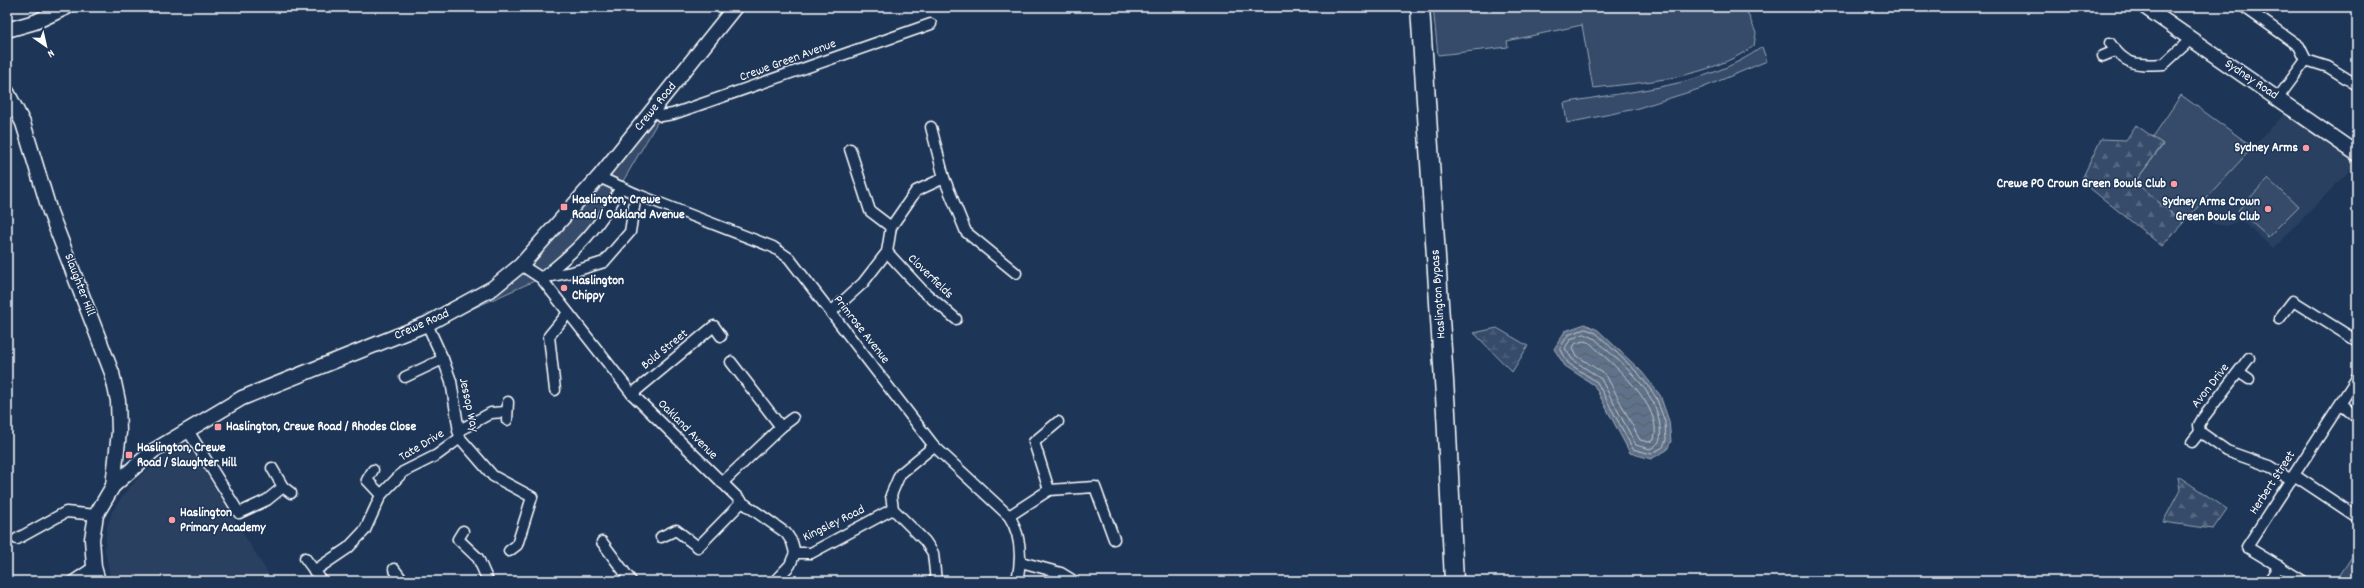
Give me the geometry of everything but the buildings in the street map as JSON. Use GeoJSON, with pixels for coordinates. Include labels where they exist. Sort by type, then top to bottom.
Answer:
{"type":"FeatureCollection","features":[{"type":"Feature","properties":{"kind":"highway","name":"Haslington Bypass"},"geometry":{"type":"LineString","coordinates":[[1420,7],[1446,404],[1454,581]]}},
{"type":"Feature","properties":{"kind":"street"},"geometry":{"type":"LineString","coordinates":[[7,30],[35,22],[67,7]]}},
{"type":"Feature","properties":{"kind":"street","name":"Crewe Road"},"geometry":{"type":"LineString","coordinates":[[98,581],[94,567],[92,539],[96,515],[114,486],[153,451],[187,429],[242,398],[427,324],[476,299],[521,265],[599,177],[654,111],[735,7]]}},
{"type":"Feature","properties":{"kind":"street","name":"Sydney Road"},"geometry":{"type":"LineString","coordinates":[[2144,7],[2190,40],[2278,98],[2357,154]]}},
{"type":"Feature","properties":{"kind":"street"},"geometry":{"type":"LineString","coordinates":[[2244,7],[2299,46],[2306,60],[2328,67],[2357,85]]}},
{"type":"Feature","properties":{"kind":"street","name":"Crewe Green Avenue"},"geometry":{"type":"LineString","coordinates":[[654,111],[661,116],[673,114],[931,24]]}},
{"type":"Feature","properties":{"kind":"street"},"geometry":{"type":"LineString","coordinates":[[2102,56],[2113,47],[2136,65],[2164,64],[2190,40]]}},
{"type":"Feature","properties":{"kind":"street"},"geometry":{"type":"LineString","coordinates":[[2278,98],[2306,60]]}},
{"type":"Feature","properties":{"kind":"street","name":"Slaughter Hill"},"geometry":{"type":"LineString","coordinates":[[7,92],[23,124],[50,212],[112,373],[118,401],[119,432],[114,486]]}},
{"type":"Feature","properties":{"kind":"street"},"geometry":{"type":"LineString","coordinates":[[931,127],[944,178],[966,232],[1016,273]]}},
{"type":"Feature","properties":{"kind":"street"},"geometry":{"type":"LineString","coordinates":[[850,149],[870,211],[891,227]]}},
{"type":"Feature","properties":{"kind":"street","name":"Primrose Avenue"},"geometry":{"type":"LineString","coordinates":[[599,177],[636,194],[783,252],[934,446],[1009,516],[1015,526],[1019,538],[1021,562],[1017,581]]}},
{"type":"Feature","properties":{"kind":"street"},"geometry":{"type":"LineString","coordinates":[[830,312],[863,283],[887,252],[891,227],[916,191],[944,178]]}},
{"type":"Feature","properties":{"kind":"street"},"geometry":{"type":"LineString","coordinates":[[541,278],[587,239],[605,216],[621,187]]}},
{"type":"Feature","properties":{"kind":"street"},"geometry":{"type":"LineString","coordinates":[[541,278],[572,272],[604,262],[630,232],[636,194]]}},
{"type":"Feature","properties":{"kind":"street","name":"Cloverfields"},"geometry":{"type":"LineString","coordinates":[[887,252],[922,290],[956,319]]}},
{"type":"Feature","properties":{"kind":"street","name":"Oakland Avenue"},"geometry":{"type":"LineString","coordinates":[[521,265],[541,278],[632,394],[722,484],[742,502],[786,533],[792,542],[795,554]]}},
{"type":"Feature","properties":{"kind":"street"},"geometry":{"type":"LineString","coordinates":[[2279,319],[2293,301],[2357,341]]}},
{"type":"Feature","properties":{"kind":"street"},"geometry":{"type":"LineString","coordinates":[[555,390],[549,336],[568,313]]}},
{"type":"Feature","properties":{"kind":"street","name":"Jessop Way"},"geometry":{"type":"LineString","coordinates":[[427,324],[443,358],[451,382],[459,434],[493,476],[532,497],[516,545],[509,551]]}},
{"type":"Feature","properties":{"kind":"street","name":"Bold Street"},"geometry":{"type":"LineString","coordinates":[[632,394],[714,326],[721,336]]}},
{"type":"Feature","properties":{"kind":"street"},"geometry":{"type":"LineString","coordinates":[[405,377],[443,358]]}},
{"type":"Feature","properties":{"kind":"street","name":"Avon Drive"},"geometry":{"type":"LineString","coordinates":[[2192,442],[2200,432],[2199,425],[2203,418],[2249,358]]}},
{"type":"Feature","properties":{"kind":"street"},"geometry":{"type":"LineString","coordinates":[[731,362],[781,427]]}},
{"type":"Feature","properties":{"kind":"street"},"geometry":{"type":"LineString","coordinates":[[2239,372],[2248,379]]}},
{"type":"Feature","properties":{"kind":"street","name":"Herbert Street"},"geometry":{"type":"LineString","coordinates":[[2303,581],[2247,547],[2357,378]]}},
{"type":"Feature","properties":{"kind":"street"},"geometry":{"type":"LineString","coordinates":[[2341,404],[2357,418]]}},
{"type":"Feature","properties":{"kind":"street","name":"Tate Drive"},"geometry":{"type":"LineString","coordinates":[[314,571],[348,548],[365,530],[381,495],[403,472],[437,455],[459,434],[490,413],[507,411]]}},
{"type":"Feature","properties":{"kind":"street"},"geometry":{"type":"LineString","coordinates":[[722,484],[781,427],[793,418]]}},
{"type":"Feature","properties":{"kind":"street"},"geometry":{"type":"LineString","coordinates":[[1048,490],[1034,442],[1058,422]]}},
{"type":"Feature","properties":{"kind":"street"},"geometry":{"type":"LineString","coordinates":[[187,429],[240,513],[287,490],[272,468]]}},
{"type":"Feature","properties":{"kind":"street"},"geometry":{"type":"LineString","coordinates":[[2200,432],[2227,450],[2293,477],[2357,517]]}},
{"type":"Feature","properties":{"kind":"street"},"geometry":{"type":"LineString","coordinates":[[934,446],[900,474],[891,496],[893,509],[925,541],[933,553],[936,581]]}},
{"type":"Feature","properties":{"kind":"street"},"geometry":{"type":"LineString","coordinates":[[373,470],[363,480],[381,495]]}},
{"type":"Feature","properties":{"kind":"street"},"geometry":{"type":"LineString","coordinates":[[1009,516],[1048,490],[1095,487],[1114,539]]}},
{"type":"Feature","properties":{"kind":"street"},"geometry":{"type":"LineString","coordinates":[[661,537],[676,530],[698,546],[742,502]]}},
{"type":"Feature","properties":{"kind":"street","name":"Kingsley Road"},"geometry":{"type":"LineString","coordinates":[[775,581],[790,565],[795,554],[811,553],[893,509]]}},
{"type":"Feature","properties":{"kind":"street"},"geometry":{"type":"LineString","coordinates":[[17,539],[66,512],[96,515]]}},
{"type":"Feature","properties":{"kind":"street"},"geometry":{"type":"LineString","coordinates":[[457,537],[478,558],[488,581]]}},
{"type":"Feature","properties":{"kind":"street"},"geometry":{"type":"LineString","coordinates":[[602,542],[631,581]]}},
{"type":"Feature","properties":{"kind":"street"},"geometry":{"type":"LineString","coordinates":[[305,558],[322,581]]}},
{"type":"Feature","properties":{"kind":"street"},"geometry":{"type":"LineString","coordinates":[[1021,562],[1061,573],[1074,581]]}},
{"type":"Feature","properties":{"kind":"street"},"geometry":{"type":"LineString","coordinates":[[2269,581],[2279,566]]}},
{"type":"Feature","properties":{"kind":"street"},"geometry":{"type":"LineString","coordinates":[[73,581],[94,567]]}},
{"type":"Feature","properties":{"kind":"street"},"geometry":{"type":"LineString","coordinates":[[394,569],[402,581]]}},
{"type":"Feature","properties":{"kind":"shaded area"},"geometry":{"type":"Polygon","coordinates":[[[2285,113],[2356,164],[2273,249],[2241,219],[2227,226],[2213,224],[2195,209],[2285,113]]]}},
{"type":"Feature","properties":{"kind":"shaded area","name":"Haslington Primary Academy"},"geometry":{"type":"Polygon","coordinates":[[[187,444],[273,581],[111,581],[105,550],[107,528],[112,512],[124,494],[140,476],[165,457],[187,444]]]}},
{"type":"Feature","properties":{"kind":"green space"},"geometry":{"type":"Polygon","coordinates":[[[1433,7],[1745,7],[1756,33],[1754,46],[1736,57],[1697,72],[1656,81],[1593,88],[1582,25],[1507,41],[1508,47],[1438,55],[1433,7]]]}},
{"type":"Feature","properties":{"kind":"green space"},"geometry":{"type":"Polygon","coordinates":[[[1762,47],[1767,61],[1702,88],[1635,109],[1567,123],[1564,103],[1667,86],[1692,79],[1717,71],[1740,61],[1762,47]]]}},
{"type":"Feature","properties":{"kind":"green space"},"geometry":{"type":"Polygon","coordinates":[[[2181,95],[2253,147],[2183,223],[2135,182],[2163,145],[2153,137],[2181,95]]]}},
{"type":"Feature","properties":{"kind":"green space"},"geometry":{"type":"Polygon","coordinates":[[[654,111],[661,116],[622,183],[601,178],[615,193],[605,216],[541,278],[429,328],[493,288],[654,111]]]}},
{"type":"Feature","properties":{"kind":"green space"},"geometry":{"type":"Polygon","coordinates":[[[2136,125],[2163,144],[2135,182],[2183,223],[2162,246],[2081,181],[2101,139],[2126,140],[2136,125]]]}},
{"type":"Feature","properties":{"kind":"green space","name":"Sydney Arms Crown Green Bowls Club"},"geometry":{"type":"Polygon","coordinates":[[[2268,179],[2298,207],[2268,237],[2238,210],[2268,179]]]}},
{"type":"Feature","properties":{"kind":"green space"},"geometry":{"type":"Polygon","coordinates":[[[1497,328],[1528,346],[1512,372],[1474,333],[1497,328]]]}},
{"type":"Feature","properties":{"kind":"green space"},"geometry":{"type":"Polygon","coordinates":[[[2178,476],[2227,509],[2213,529],[2163,522],[2180,490],[2178,476]]]}},
{"type":"Feature","properties":{"kind":"green space"},"geometry":{"type":"Polygon","coordinates":[[[2357,549],[2357,581],[2336,581],[2357,549]]]}},
{"type":"Feature","properties":{"kind":"water"},"geometry":{"type":"Polygon","coordinates":[[[1585,324],[1598,330],[1642,372],[1660,395],[1669,421],[1671,441],[1667,450],[1651,459],[1630,453],[1594,385],[1565,366],[1554,349],[1565,331],[1585,324]]]}},
{"type":"Feature","properties":{"kind":"place","name":"Sydney Arms"},"geometry":{"type":"Point","coordinates":[2306,148]}},
{"type":"Feature","properties":{"kind":"place","name":"Crewe PO Crown Green Bowls Club"},"geometry":{"type":"Point","coordinates":[2174,184]}},
{"type":"Feature","properties":{"kind":"place","name":"Haslington, Crewe Road / Oakland Avenue"},"geometry":{"type":"Point","coordinates":[564,207]}},
{"type":"Feature","properties":{"kind":"place","name":"Sydney Arms Crown Green Bowls Club"},"geometry":{"type":"Point","coordinates":[2268,209]}},
{"type":"Feature","properties":{"kind":"place","name":"Haslington Chippy"},"geometry":{"type":"Point","coordinates":[564,288]}},
{"type":"Feature","properties":{"kind":"place","name":"Haslington, Crewe Road / Rhodes Close"},"geometry":{"type":"Point","coordinates":[218,427]}},
{"type":"Feature","properties":{"kind":"place","name":"Haslington, Crewe Road / Slaughter Hill"},"geometry":{"type":"Point","coordinates":[129,455]}},
{"type":"Feature","properties":{"kind":"place","name":"Haslington Primary Academy"},"geometry":{"type":"Point","coordinates":[172,520]}}]}
